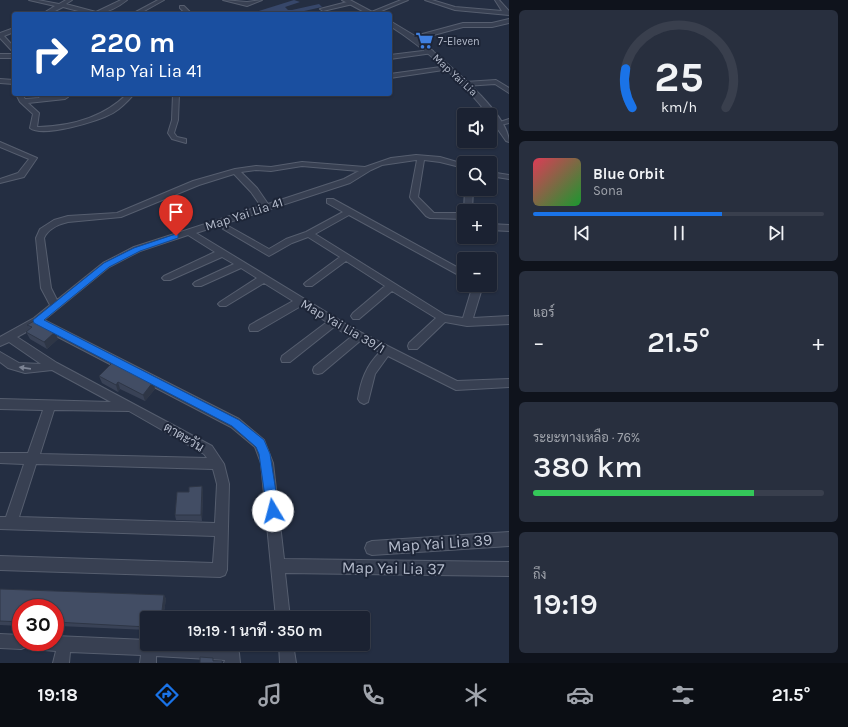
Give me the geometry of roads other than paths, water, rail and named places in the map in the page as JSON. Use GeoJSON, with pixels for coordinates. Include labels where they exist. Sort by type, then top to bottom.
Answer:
{"type":"FeatureCollection","features":[{"type":"Feature","properties":{"kind":"street"},"geometry":{"type":"LineString","coordinates":[[31,0],[88,12]]}},
{"type":"Feature","properties":{"kind":"street"},"geometry":{"type":"LineString","coordinates":[[48,12],[62,6],[70,0]]}},
{"type":"Feature","properties":{"kind":"street"},"geometry":{"type":"LineString","coordinates":[[101,12],[125,0]]}},
{"type":"Feature","properties":{"kind":"street"},"geometry":{"type":"LineString","coordinates":[[139,12],[162,0]]}},
{"type":"Feature","properties":{"kind":"street"},"geometry":{"type":"LineString","coordinates":[[225,0],[257,7]]}},
{"type":"Feature","properties":{"kind":"street"},"geometry":{"type":"LineString","coordinates":[[247,4],[260,0]]}},
{"type":"Feature","properties":{"kind":"street"},"geometry":{"type":"LineString","coordinates":[[345,0],[368,12]]}},
{"type":"Feature","properties":{"kind":"street"},"geometry":{"type":"LineString","coordinates":[[377,12],[406,0]]}},
{"type":"Feature","properties":{"kind":"street"},"geometry":{"type":"LineString","coordinates":[[427,0],[508,13]]}},
{"type":"Feature","properties":{"kind":"street"},"geometry":{"type":"LineString","coordinates":[[497,0],[508,13]]}},
{"type":"Feature","properties":{"kind":"street"},"geometry":{"type":"LineString","coordinates":[[324,9],[351,3]]}},
{"type":"Feature","properties":{"kind":"street"},"geometry":{"type":"LineString","coordinates":[[182,7],[187,12]]}},
{"type":"Feature","properties":{"kind":"street"},"geometry":{"type":"LineString","coordinates":[[414,38],[458,26],[492,25],[509,21]]}},
{"type":"Feature","properties":{"kind":"street","name":"Map Yai Lia"},"geometry":{"type":"LineString","coordinates":[[392,24],[414,38],[431,52],[480,98],[487,108]]}},
{"type":"Feature","properties":{"kind":"street"},"geometry":{"type":"LineString","coordinates":[[12,31],[0,35],[12,49]]}},
{"type":"Feature","properties":{"kind":"street"},"geometry":{"type":"LineString","coordinates":[[392,57],[431,52]]}},
{"type":"Feature","properties":{"kind":"street"},"geometry":{"type":"LineString","coordinates":[[0,56],[12,56]]}},
{"type":"Feature","properties":{"kind":"street"},"geometry":{"type":"LineString","coordinates":[[392,76],[448,68]]}},
{"type":"Feature","properties":{"kind":"street"},"geometry":{"type":"LineString","coordinates":[[0,81],[12,82]]}},
{"type":"Feature","properties":{"kind":"street"},"geometry":{"type":"LineString","coordinates":[[465,84],[496,82],[509,91]]}},
{"type":"Feature","properties":{"kind":"street"},"geometry":{"type":"LineString","coordinates":[[40,100],[43,96]]}},
{"type":"Feature","properties":{"kind":"street"},"geometry":{"type":"LineString","coordinates":[[20,97],[36,113],[33,128],[40,129],[54,128],[106,114],[115,109],[129,96]]}},
{"type":"Feature","properties":{"kind":"street"},"geometry":{"type":"LineString","coordinates":[[176,96],[175,120],[171,133],[174,138],[183,141]]}},
{"type":"Feature","properties":{"kind":"street"},"geometry":{"type":"LineString","coordinates":[[20,97],[40,100],[65,97]]}},
{"type":"Feature","properties":{"kind":"street"},"geometry":{"type":"LineString","coordinates":[[497,124],[509,121]]}},
{"type":"Feature","properties":{"kind":"street","name":"Map Yai Lia"},"geometry":{"type":"LineString","coordinates":[[497,124],[509,139]]}},
{"type":"Feature","properties":{"kind":"street"},"geometry":{"type":"LineString","coordinates":[[0,144],[33,158],[21,175],[0,181]]}},
{"type":"Feature","properties":{"kind":"street"},"geometry":{"type":"LineString","coordinates":[[421,158],[414,197],[428,214],[433,216],[457,216]]}},
{"type":"Feature","properties":{"kind":"street","name":"Map Yai Lia 41"},"geometry":{"type":"LineString","coordinates":[[4,340],[37,320],[106,265],[137,249],[347,181],[367,169],[391,161],[421,158],[445,160],[457,164]]}},
{"type":"Feature","properties":{"kind":"street"},"geometry":{"type":"LineString","coordinates":[[55,305],[46,288],[40,238],[43,231],[50,226],[68,219],[118,215],[196,183],[235,171],[271,169],[302,164],[367,169]]}},
{"type":"Feature","properties":{"kind":"street"},"geometry":{"type":"LineString","coordinates":[[235,171],[254,190],[266,207]]}},
{"type":"Feature","properties":{"kind":"street"},"geometry":{"type":"LineString","coordinates":[[497,175],[509,177]]}},
{"type":"Feature","properties":{"kind":"street"},"geometry":{"type":"LineString","coordinates":[[330,201],[457,271]]}},
{"type":"Feature","properties":{"kind":"street"},"geometry":{"type":"LineString","coordinates":[[228,229],[269,253],[289,241],[309,234],[349,212]]}},
{"type":"Feature","properties":{"kind":"street"},"geometry":{"type":"LineString","coordinates":[[497,227],[509,228]]}},
{"type":"Feature","properties":{"kind":"street","name":"Map Yai Lia 39/1"},"geometry":{"type":"LineString","coordinates":[[189,232],[358,337],[456,386],[509,383]]}},
{"type":"Feature","properties":{"kind":"street"},"geometry":{"type":"LineString","coordinates":[[309,234],[345,258],[443,318],[467,322],[509,320]]}},
{"type":"Feature","properties":{"kind":"street"},"geometry":{"type":"LineString","coordinates":[[167,278],[222,253]]}},
{"type":"Feature","properties":{"kind":"street"},"geometry":{"type":"LineString","coordinates":[[309,284],[345,258]]}},
{"type":"Feature","properties":{"kind":"street"},"geometry":{"type":"LineString","coordinates":[[198,284],[240,265]]}},
{"type":"Feature","properties":{"kind":"street"},"geometry":{"type":"LineString","coordinates":[[224,304],[263,279]]}},
{"type":"Feature","properties":{"kind":"street"},"geometry":{"type":"LineString","coordinates":[[356,316],[392,286]]}},
{"type":"Feature","properties":{"kind":"street"},"geometry":{"type":"LineString","coordinates":[[467,322],[476,292]]}},
{"type":"Feature","properties":{"kind":"street"},"geometry":{"type":"LineString","coordinates":[[254,328],[300,302]]}},
{"type":"Feature","properties":{"kind":"street"},"geometry":{"type":"LineString","coordinates":[[413,346],[443,318]]}},
{"type":"Feature","properties":{"kind":"street"},"geometry":{"type":"LineString","coordinates":[[37,320],[235,423],[260,444],[267,463],[282,611]]}},
{"type":"Feature","properties":{"kind":"street"},"geometry":{"type":"LineString","coordinates":[[286,359],[334,322]]}},
{"type":"Feature","properties":{"kind":"street"},"geometry":{"type":"LineString","coordinates":[[318,370],[358,337]]}},
{"type":"Feature","properties":{"kind":"street","name":"ตาตะวัน"},"geometry":{"type":"LineString","coordinates":[[0,563],[220,570],[223,484],[218,464],[208,450],[131,407],[4,340]]}},
{"type":"Feature","properties":{"kind":"street"},"geometry":{"type":"LineString","coordinates":[[364,399],[367,378],[371,368],[387,351]]}},
{"type":"Feature","properties":{"kind":"street"},"geometry":{"type":"LineString","coordinates":[[0,356],[12,365],[22,369],[39,369],[53,366]]}},
{"type":"Feature","properties":{"kind":"street"},"geometry":{"type":"LineString","coordinates":[[0,404],[131,407]]}},
{"type":"Feature","properties":{"kind":"street"},"geometry":{"type":"LineString","coordinates":[[50,405],[32,458],[5,523],[222,530]]}},
{"type":"Feature","properties":{"kind":"street"},"geometry":{"type":"LineString","coordinates":[[0,458],[218,464]]}},
{"type":"Feature","properties":{"kind":"street","name":"Map Yai Lia 39"},"geometry":{"type":"LineString","coordinates":[[372,548],[509,538]]}},
{"type":"Feature","properties":{"kind":"street","name":"Map Yai Lia 37"},"geometry":{"type":"LineString","coordinates":[[277,566],[509,569]]}},
{"type":"Feature","properties":{"kind":"street"},"geometry":{"type":"LineString","coordinates":[[0,640],[12,641]]}},
{"type":"Feature","properties":{"kind":"street"},"geometry":{"type":"LineString","coordinates":[[64,644],[140,647]]}},
{"type":"Feature","properties":{"kind":"street"},"geometry":{"type":"LineString","coordinates":[[61,663],[63,651]]}},
{"type":"Feature","properties":{"kind":"street"},"geometry":{"type":"LineString","coordinates":[[148,663],[149,651]]}},
{"type":"Feature","properties":{"kind":"street"},"geometry":{"type":"LineString","coordinates":[[204,651],[232,653],[232,663]]}},
{"type":"Feature","properties":{"kind":"street"},"geometry":{"type":"LineString","coordinates":[[287,651],[288,663]]}},
{"type":"Feature","properties":{"kind":"water"},"geometry":{"type":"Polygon","coordinates":[[[294,0],[300,2],[285,7],[288,10],[319,4],[322,7],[300,12],[255,12],[294,0]]]}},
{"type":"Feature","properties":{"kind":"place","name":"7-Eleven"},"geometry":{"type":"Point","coordinates":[425,41]}}]}
